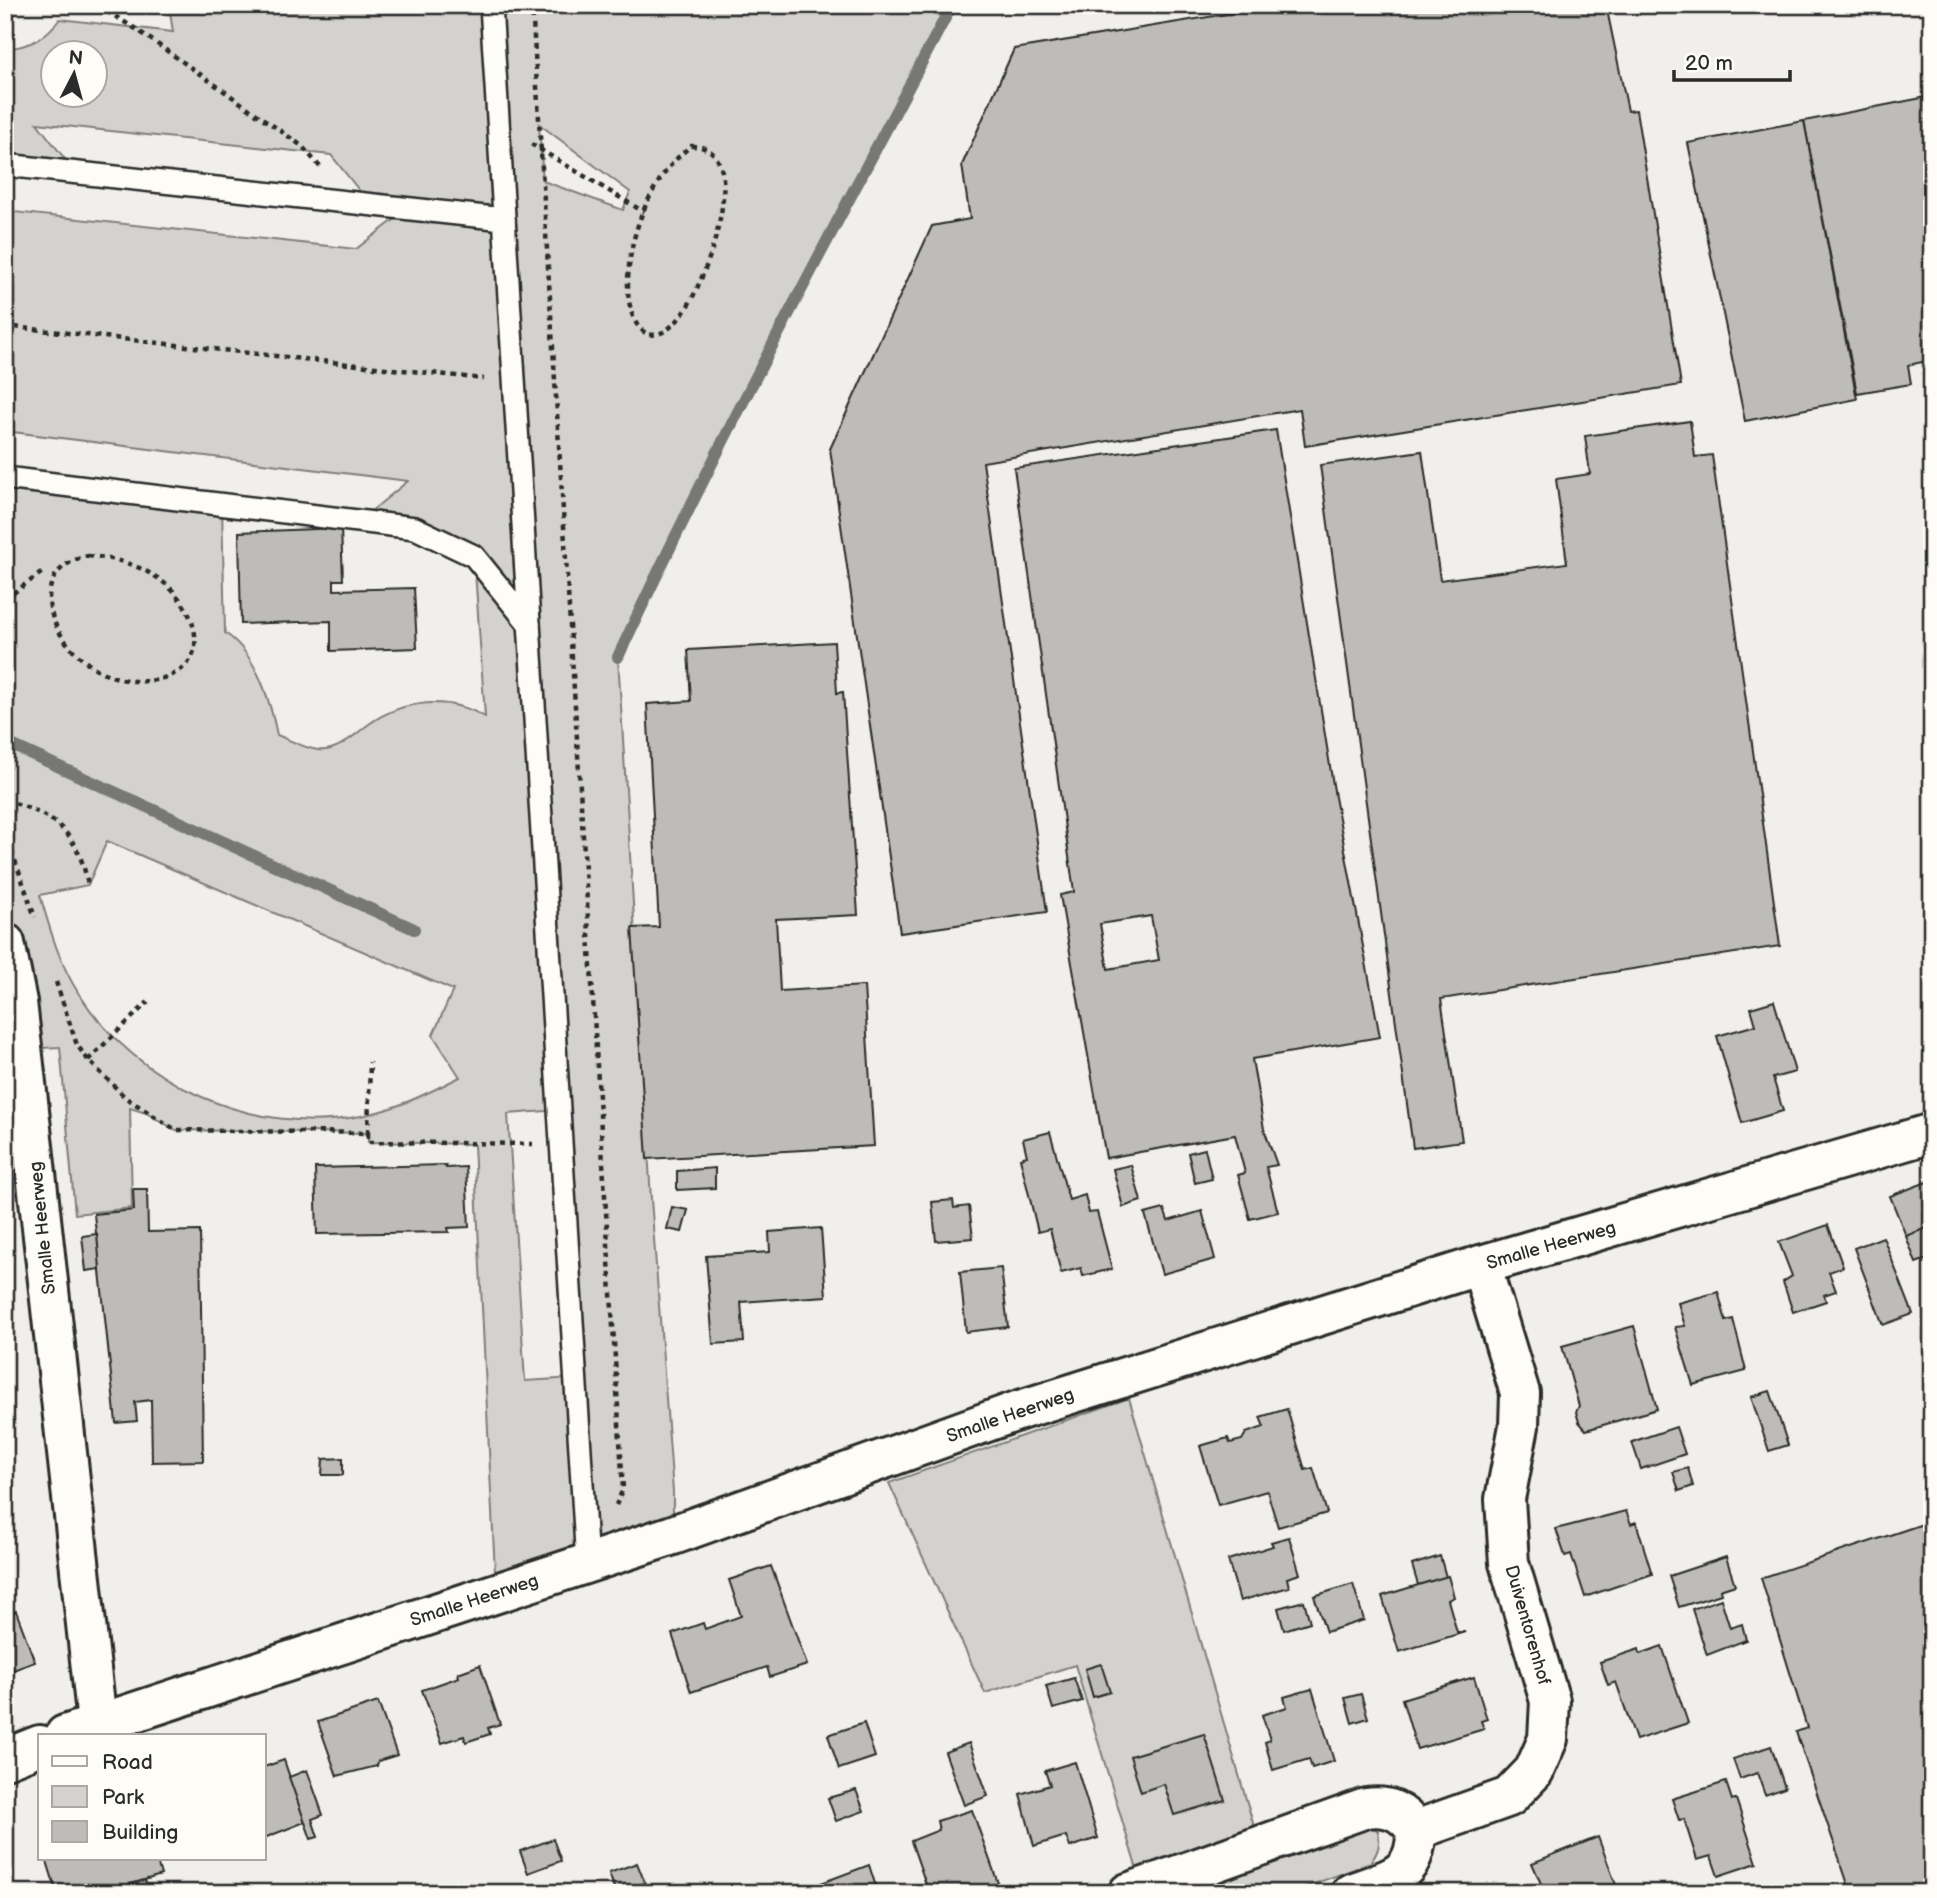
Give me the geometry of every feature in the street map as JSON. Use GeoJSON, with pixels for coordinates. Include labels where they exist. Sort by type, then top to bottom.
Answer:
{"type":"FeatureCollection","features":[{"type":"Feature","properties":{"kind":"street","name":"Smalle Heerweg"},"geometry":{"type":"LineString","coordinates":[[5,943],[17,1002],[81,1729],[587,1564],[1020,1410],[1481,1265],[1932,1133]]}},
{"type":"Feature","properties":{"kind":"street","name":"Duiventorenhof"},"geometry":{"type":"LineString","coordinates":[[1416,1830],[1508,1797],[1534,1771],[1548,1739],[1550,1701],[1509,1563],[1505,1499],[1519,1426],[1520,1393],[1481,1265]]}},
{"type":"Feature","properties":{"kind":"street"},"geometry":{"type":"LineString","coordinates":[[5,1759],[38,1746]]}},
{"type":"Feature","properties":{"kind":"street"},"geometry":{"type":"LineString","coordinates":[[1128,1893],[1366,1808],[1380,1806],[1395,1809],[1416,1830],[1413,1859],[1404,1871],[1351,1893]]}},
{"type":"Feature","properties":{"kind":"lane"},"geometry":{"type":"LineString","coordinates":[[491,5],[587,1564]]}},
{"type":"Feature","properties":{"kind":"lane"},"geometry":{"type":"LineString","coordinates":[[10,165],[504,219]]}},
{"type":"Feature","properties":{"kind":"lane"},"geometry":{"type":"LineString","coordinates":[[5,478],[415,528],[474,556],[529,624]]}},
{"type":"Feature","properties":{"kind":"path"},"geometry":{"type":"LineString","coordinates":[[532,5],[623,1489],[587,1564]]}},
{"type":"Feature","properties":{"kind":"path"},"geometry":{"type":"LineString","coordinates":[[98,6],[136,29],[302,146],[348,202]]}},
{"type":"Feature","properties":{"kind":"path"},"geometry":{"type":"LineString","coordinates":[[499,125],[645,212]]}},
{"type":"Feature","properties":{"kind":"path"},"geometry":{"type":"LineString","coordinates":[[691,146],[704,146],[714,153],[721,170],[723,194],[713,252],[690,305],[675,324],[660,334],[647,335],[637,327],[631,311],[631,259],[645,212],[662,176],[676,157],[691,146]]}},
{"type":"Feature","properties":{"kind":"path"},"geometry":{"type":"LineString","coordinates":[[5,326],[514,382]]}},
{"type":"Feature","properties":{"kind":"path"},"geometry":{"type":"LineString","coordinates":[[57,564],[88,556],[113,558],[139,567],[161,581],[180,598],[192,617],[196,637],[193,655],[181,669],[164,678],[141,682],[116,679],[91,671],[68,657]]}},
{"type":"Feature","properties":{"kind":"path"},"geometry":{"type":"LineString","coordinates":[[5,598],[48,569],[37,583]]}},
{"type":"Feature","properties":{"kind":"path"},"geometry":{"type":"LineString","coordinates":[[5,800],[53,820],[71,839],[83,858],[88,885]]}},
{"type":"Feature","properties":{"kind":"path"},"geometry":{"type":"LineString","coordinates":[[5,832],[37,922]]}},
{"type":"Feature","properties":{"kind":"path"},"geometry":{"type":"LineString","coordinates":[[55,979],[76,1045],[88,1060],[127,1098],[176,1130],[368,1133]]}},
{"type":"Feature","properties":{"kind":"path"},"geometry":{"type":"LineString","coordinates":[[88,1060],[148,1002]]}},
{"type":"Feature","properties":{"kind":"path"},"geometry":{"type":"LineString","coordinates":[[370,1062],[368,1142],[561,1144]]}},
{"type":"Feature","properties":{"kind":"green space"},"geometry":{"type":"Polygon","coordinates":[[[169,5],[952,5],[770,349],[618,657],[651,1199],[673,1492],[673,1535],[496,1594],[474,1144],[368,1142],[368,1133],[176,1130],[146,1113],[130,1108],[132,1208],[75,1214],[60,1047],[22,1049],[5,935],[5,478],[222,505],[225,633],[245,652],[260,678],[277,735],[308,748],[325,750],[345,742],[383,716],[412,705],[442,703],[471,710],[485,717],[474,556],[359,521],[408,481],[5,431],[5,211],[356,249],[407,210],[370,204],[331,155],[37,123],[75,172],[5,165],[5,49],[22,46],[38,39],[38,108],[108,108],[108,38],[39,38],[60,19],[173,32],[169,5]],[[539,124],[543,181],[623,210],[630,192],[539,124]],[[107,841],[88,885],[40,895],[56,946],[79,994],[104,1026],[133,1054],[166,1078],[202,1097],[240,1111],[280,1119],[321,1121],[361,1116],[400,1105],[460,1077],[433,1035],[453,990],[107,841]],[[559,1110],[508,1114],[525,1381],[575,1378],[559,1110]]]}},
{"type":"Feature","properties":{"kind":"green space"},"geometry":{"type":"Polygon","coordinates":[[[1129,1398],[1255,1830],[1138,1873],[1075,1665],[985,1693],[889,1483],[1129,1398]]]}},
{"type":"Feature","properties":{"kind":"green space"},"geometry":{"type":"Polygon","coordinates":[[[1359,1819],[1378,1831],[1378,1848],[1370,1863],[1290,1893],[1150,1893],[1359,1819]]]}},
{"type":"Feature","properties":{"kind":"building"},"geometry":{"type":"Polygon","coordinates":[[[1281,5],[1606,5],[1628,111],[1636,110],[1681,385],[1305,446],[1300,409],[983,462],[1047,912],[900,933],[830,449],[932,226],[970,219],[962,165],[1014,49],[1281,5]]]}},
{"type":"Feature","properties":{"kind":"building"},"geometry":{"type":"Polygon","coordinates":[[[1932,96],[1932,360],[1908,365],[1911,384],[1857,393],[1804,121],[1932,96]]]}},
{"type":"Feature","properties":{"kind":"building"},"geometry":{"type":"Polygon","coordinates":[[[1804,121],[1857,399],[1745,421],[1688,143],[1804,121]]]}},
{"type":"Feature","properties":{"kind":"building"},"geometry":{"type":"Polygon","coordinates":[[[1690,421],[1695,457],[1712,455],[1780,946],[1441,999],[1462,1141],[1413,1148],[1320,465],[1422,451],[1440,580],[1567,563],[1556,479],[1590,474],[1585,436],[1690,421]]]}},
{"type":"Feature","properties":{"kind":"building"},"geometry":{"type":"Polygon","coordinates":[[[1276,430],[1335,797],[1380,1037],[1252,1059],[1264,1129],[1277,1165],[1266,1167],[1278,1212],[1250,1219],[1238,1175],[1245,1173],[1235,1135],[1106,1158],[1060,895],[1074,892],[1014,468],[1276,430]],[[1151,916],[1100,924],[1108,969],[1159,960],[1151,916]]]}},
{"type":"Feature","properties":{"kind":"building"},"geometry":{"type":"Polygon","coordinates":[[[341,528],[343,580],[334,580],[334,590],[414,588],[417,648],[331,651],[331,621],[241,624],[239,532],[341,528]]]}},
{"type":"Feature","properties":{"kind":"building"},"geometry":{"type":"Polygon","coordinates":[[[834,642],[837,693],[843,692],[858,915],[776,919],[780,991],[864,986],[874,1146],[647,1159],[632,928],[659,927],[647,704],[691,701],[688,650],[834,642]]]}},
{"type":"Feature","properties":{"kind":"building"},"geometry":{"type":"Polygon","coordinates":[[[1774,1001],[1795,1072],[1773,1078],[1783,1111],[1742,1123],[1717,1036],[1756,1025],[1751,1008],[1774,1001]]]}},
{"type":"Feature","properties":{"kind":"building"},"geometry":{"type":"Polygon","coordinates":[[[1050,1132],[1069,1200],[1085,1195],[1089,1213],[1097,1212],[1112,1269],[1083,1276],[1081,1268],[1061,1273],[1050,1229],[1038,1232],[1020,1158],[1027,1156],[1023,1139],[1050,1132]]]}},
{"type":"Feature","properties":{"kind":"building"},"geometry":{"type":"Polygon","coordinates":[[[1205,1149],[1212,1179],[1195,1183],[1188,1153],[1205,1149]]]}},
{"type":"Feature","properties":{"kind":"building"},"geometry":{"type":"Polygon","coordinates":[[[446,1165],[446,1168],[466,1167],[469,1227],[448,1228],[449,1232],[317,1234],[315,1168],[446,1165]]]}},
{"type":"Feature","properties":{"kind":"building"},"geometry":{"type":"Polygon","coordinates":[[[1131,1165],[1141,1201],[1123,1207],[1113,1169],[1131,1165]]]}},
{"type":"Feature","properties":{"kind":"building"},"geometry":{"type":"Polygon","coordinates":[[[715,1168],[715,1188],[677,1190],[677,1171],[715,1168]]]}},
{"type":"Feature","properties":{"kind":"building"},"geometry":{"type":"Polygon","coordinates":[[[1932,1180],[1932,1226],[1906,1236],[1890,1196],[1932,1180]]]}},
{"type":"Feature","properties":{"kind":"building"},"geometry":{"type":"Polygon","coordinates":[[[133,1189],[147,1189],[148,1232],[200,1231],[203,1461],[152,1462],[151,1400],[135,1402],[137,1421],[116,1423],[94,1214],[134,1210],[133,1189]]]}},
{"type":"Feature","properties":{"kind":"building"},"geometry":{"type":"Polygon","coordinates":[[[953,1200],[954,1208],[969,1206],[973,1238],[936,1241],[932,1202],[953,1200]]]}},
{"type":"Feature","properties":{"kind":"building"},"geometry":{"type":"Polygon","coordinates":[[[672,1207],[688,1210],[682,1232],[667,1229],[672,1207]]]}},
{"type":"Feature","properties":{"kind":"building"},"geometry":{"type":"Polygon","coordinates":[[[1164,1209],[1168,1221],[1202,1211],[1215,1259],[1162,1274],[1145,1214],[1164,1209]]]}},
{"type":"Feature","properties":{"kind":"building"},"geometry":{"type":"Polygon","coordinates":[[[1828,1225],[1843,1267],[1829,1272],[1836,1291],[1824,1295],[1826,1301],[1793,1312],[1783,1282],[1792,1276],[1779,1242],[1828,1225]]]}},
{"type":"Feature","properties":{"kind":"building"},"geometry":{"type":"Polygon","coordinates":[[[1932,1226],[1932,1257],[1916,1263],[1906,1236],[1932,1226]]]}},
{"type":"Feature","properties":{"kind":"building"},"geometry":{"type":"Polygon","coordinates":[[[821,1228],[826,1296],[741,1302],[744,1342],[713,1344],[706,1256],[770,1252],[769,1232],[821,1228]]]}},
{"type":"Feature","properties":{"kind":"building"},"geometry":{"type":"Polygon","coordinates":[[[97,1234],[100,1269],[86,1271],[82,1236],[97,1234]]]}},
{"type":"Feature","properties":{"kind":"building"},"geometry":{"type":"Polygon","coordinates":[[[1883,1237],[1913,1314],[1883,1325],[1854,1248],[1883,1237]]]}},
{"type":"Feature","properties":{"kind":"building"},"geometry":{"type":"Polygon","coordinates":[[[1001,1268],[1008,1327],[966,1332],[960,1272],[1001,1268]]]}},
{"type":"Feature","properties":{"kind":"building"},"geometry":{"type":"Polygon","coordinates":[[[1718,1292],[1726,1321],[1733,1319],[1746,1371],[1693,1385],[1675,1327],[1685,1326],[1678,1303],[1718,1292]]]}},
{"type":"Feature","properties":{"kind":"building"},"geometry":{"type":"Polygon","coordinates":[[[1634,1326],[1657,1409],[1586,1430],[1579,1422],[1576,1412],[1579,1406],[1562,1346],[1634,1326]]]}},
{"type":"Feature","properties":{"kind":"building"},"geometry":{"type":"Polygon","coordinates":[[[1770,1391],[1788,1445],[1769,1451],[1751,1397],[1770,1391]]]}},
{"type":"Feature","properties":{"kind":"building"},"geometry":{"type":"Polygon","coordinates":[[[1287,1409],[1305,1470],[1313,1468],[1327,1513],[1278,1527],[1267,1491],[1218,1505],[1200,1446],[1228,1438],[1230,1443],[1242,1440],[1246,1433],[1264,1427],[1260,1417],[1287,1409]]]}},
{"type":"Feature","properties":{"kind":"building"},"geometry":{"type":"Polygon","coordinates":[[[1676,1427],[1685,1454],[1641,1469],[1632,1442],[1676,1427]]]}},
{"type":"Feature","properties":{"kind":"building"},"geometry":{"type":"Polygon","coordinates":[[[343,1458],[343,1475],[322,1475],[323,1459],[343,1458]]]}},
{"type":"Feature","properties":{"kind":"building"},"geometry":{"type":"Polygon","coordinates":[[[1688,1468],[1693,1486],[1679,1491],[1673,1472],[1688,1468]]]}},
{"type":"Feature","properties":{"kind":"building"},"geometry":{"type":"Polygon","coordinates":[[[1626,1511],[1631,1524],[1636,1522],[1652,1574],[1585,1597],[1571,1554],[1565,1556],[1556,1529],[1626,1511]]]}},
{"type":"Feature","properties":{"kind":"building"},"geometry":{"type":"Polygon","coordinates":[[[1932,1521],[1932,1893],[1851,1893],[1796,1732],[1807,1728],[1761,1578],[1932,1521]]]}},
{"type":"Feature","properties":{"kind":"building"},"geometry":{"type":"Polygon","coordinates":[[[1289,1537],[1300,1574],[1287,1578],[1289,1587],[1240,1601],[1228,1560],[1273,1546],[1271,1542],[1289,1537]]]}},
{"type":"Feature","properties":{"kind":"building"},"geometry":{"type":"Polygon","coordinates":[[[1440,1556],[1446,1577],[1418,1585],[1412,1565],[1440,1556]]]}},
{"type":"Feature","properties":{"kind":"building"},"geometry":{"type":"Polygon","coordinates":[[[1726,1557],[1735,1585],[1720,1590],[1721,1594],[1679,1607],[1669,1576],[1726,1557]]]}},
{"type":"Feature","properties":{"kind":"building"},"geometry":{"type":"Polygon","coordinates":[[[771,1566],[807,1665],[770,1677],[767,1667],[691,1692],[672,1634],[703,1623],[705,1629],[741,1616],[729,1580],[771,1566]]]}},
{"type":"Feature","properties":{"kind":"building"},"geometry":{"type":"Polygon","coordinates":[[[1448,1576],[1454,1597],[1448,1600],[1457,1632],[1465,1632],[1399,1652],[1382,1596],[1448,1576]]]}},
{"type":"Feature","properties":{"kind":"building"},"geometry":{"type":"Polygon","coordinates":[[[1353,1584],[1364,1620],[1326,1632],[1314,1596],[1353,1584]]]}},
{"type":"Feature","properties":{"kind":"building"},"geometry":{"type":"Polygon","coordinates":[[[1721,1599],[1730,1628],[1742,1624],[1746,1640],[1707,1655],[1692,1609],[1721,1599]]]}},
{"type":"Feature","properties":{"kind":"building"},"geometry":{"type":"Polygon","coordinates":[[[1304,1601],[1310,1622],[1284,1630],[1278,1608],[1304,1601]]]}},
{"type":"Feature","properties":{"kind":"building"},"geometry":{"type":"Polygon","coordinates":[[[16,1611],[35,1662],[5,1673],[5,1614],[16,1611]]]}},
{"type":"Feature","properties":{"kind":"building"},"geometry":{"type":"Polygon","coordinates":[[[1662,1646],[1688,1723],[1636,1740],[1616,1682],[1608,1685],[1600,1662],[1639,1649],[1640,1654],[1662,1646]]]}},
{"type":"Feature","properties":{"kind":"building"},"geometry":{"type":"Polygon","coordinates":[[[1101,1664],[1110,1692],[1093,1697],[1085,1669],[1101,1664]]]}},
{"type":"Feature","properties":{"kind":"building"},"geometry":{"type":"Polygon","coordinates":[[[480,1665],[500,1724],[488,1728],[490,1734],[466,1742],[464,1736],[442,1743],[422,1690],[459,1677],[458,1673],[480,1665]]]}},
{"type":"Feature","properties":{"kind":"building"},"geometry":{"type":"Polygon","coordinates":[[[1474,1677],[1487,1719],[1481,1721],[1484,1729],[1417,1749],[1402,1699],[1474,1677]]]}},
{"type":"Feature","properties":{"kind":"building"},"geometry":{"type":"Polygon","coordinates":[[[1074,1678],[1082,1701],[1053,1709],[1046,1686],[1074,1678]]]}},
{"type":"Feature","properties":{"kind":"building"},"geometry":{"type":"Polygon","coordinates":[[[1312,1689],[1334,1761],[1312,1768],[1309,1759],[1273,1770],[1265,1742],[1270,1740],[1262,1715],[1287,1707],[1284,1697],[1312,1689]]]}},
{"type":"Feature","properties":{"kind":"building"},"geometry":{"type":"Polygon","coordinates":[[[1361,1694],[1368,1718],[1352,1723],[1345,1698],[1361,1694]]]}},
{"type":"Feature","properties":{"kind":"building"},"geometry":{"type":"Polygon","coordinates":[[[378,1702],[397,1755],[378,1761],[377,1766],[337,1776],[318,1722],[378,1702]]]}},
{"type":"Feature","properties":{"kind":"building"},"geometry":{"type":"Polygon","coordinates":[[[864,1723],[875,1757],[839,1769],[828,1735],[864,1723]]]}},
{"type":"Feature","properties":{"kind":"building"},"geometry":{"type":"Polygon","coordinates":[[[1204,1734],[1225,1800],[1174,1815],[1164,1784],[1141,1792],[1130,1756],[1204,1734]]]}},
{"type":"Feature","properties":{"kind":"building"},"geometry":{"type":"Polygon","coordinates":[[[969,1743],[988,1796],[964,1805],[945,1752],[969,1743]]]}},
{"type":"Feature","properties":{"kind":"building"},"geometry":{"type":"Polygon","coordinates":[[[1771,1746],[1785,1788],[1765,1795],[1757,1773],[1740,1779],[1733,1759],[1771,1746]]]}},
{"type":"Feature","properties":{"kind":"building"},"geometry":{"type":"Polygon","coordinates":[[[284,1760],[305,1822],[266,1837],[266,1766],[284,1760]]]}},
{"type":"Feature","properties":{"kind":"building"},"geometry":{"type":"Polygon","coordinates":[[[1075,1762],[1098,1838],[1070,1847],[1066,1836],[1034,1846],[1020,1794],[1050,1785],[1045,1771],[1075,1762]]]}},
{"type":"Feature","properties":{"kind":"building"},"geometry":{"type":"Polygon","coordinates":[[[307,1770],[323,1815],[312,1819],[318,1837],[311,1839],[289,1777],[307,1770]]]}},
{"type":"Feature","properties":{"kind":"building"},"geometry":{"type":"Polygon","coordinates":[[[1726,1782],[1732,1800],[1736,1799],[1757,1863],[1718,1876],[1711,1856],[1697,1860],[1684,1819],[1679,1820],[1672,1799],[1726,1782]]]}},
{"type":"Feature","properties":{"kind":"building"},"geometry":{"type":"Polygon","coordinates":[[[856,1790],[864,1811],[836,1821],[828,1798],[856,1790]]]}},
{"type":"Feature","properties":{"kind":"building"},"geometry":{"type":"Polygon","coordinates":[[[972,1810],[999,1886],[981,1893],[965,1893],[963,1888],[951,1893],[929,1893],[911,1841],[939,1830],[937,1821],[972,1810]]]}},
{"type":"Feature","properties":{"kind":"building"},"geometry":{"type":"Polygon","coordinates":[[[1598,1837],[1619,1893],[1545,1893],[1532,1863],[1598,1837]]]}},
{"type":"Feature","properties":{"kind":"building"},"geometry":{"type":"Polygon","coordinates":[[[553,1839],[561,1861],[528,1873],[520,1851],[553,1839]]]}},
{"type":"Feature","properties":{"kind":"building"},"geometry":{"type":"Polygon","coordinates":[[[47,1860],[157,1860],[161,1875],[101,1893],[57,1893],[47,1860]]]}},
{"type":"Feature","properties":{"kind":"building"},"geometry":{"type":"Polygon","coordinates":[[[637,1863],[645,1883],[616,1893],[609,1873],[637,1863]]]}},
{"type":"Feature","properties":{"kind":"building"},"geometry":{"type":"Polygon","coordinates":[[[869,1865],[878,1893],[809,1893],[808,1888],[869,1865]]]}},
{"type":"Feature","properties":{"kind":"building"},"geometry":{"type":"Polygon","coordinates":[[[145,1880],[149,1893],[107,1891],[145,1880]]]}},
{"type":"Feature","properties":{"kind":"waterway"},"geometry":{"type":"LineString","coordinates":[[618,657],[739,410],[952,5]]}},
{"type":"Feature","properties":{"kind":"waterway"},"geometry":{"type":"LineString","coordinates":[[5,742],[414,929]]}}]}
